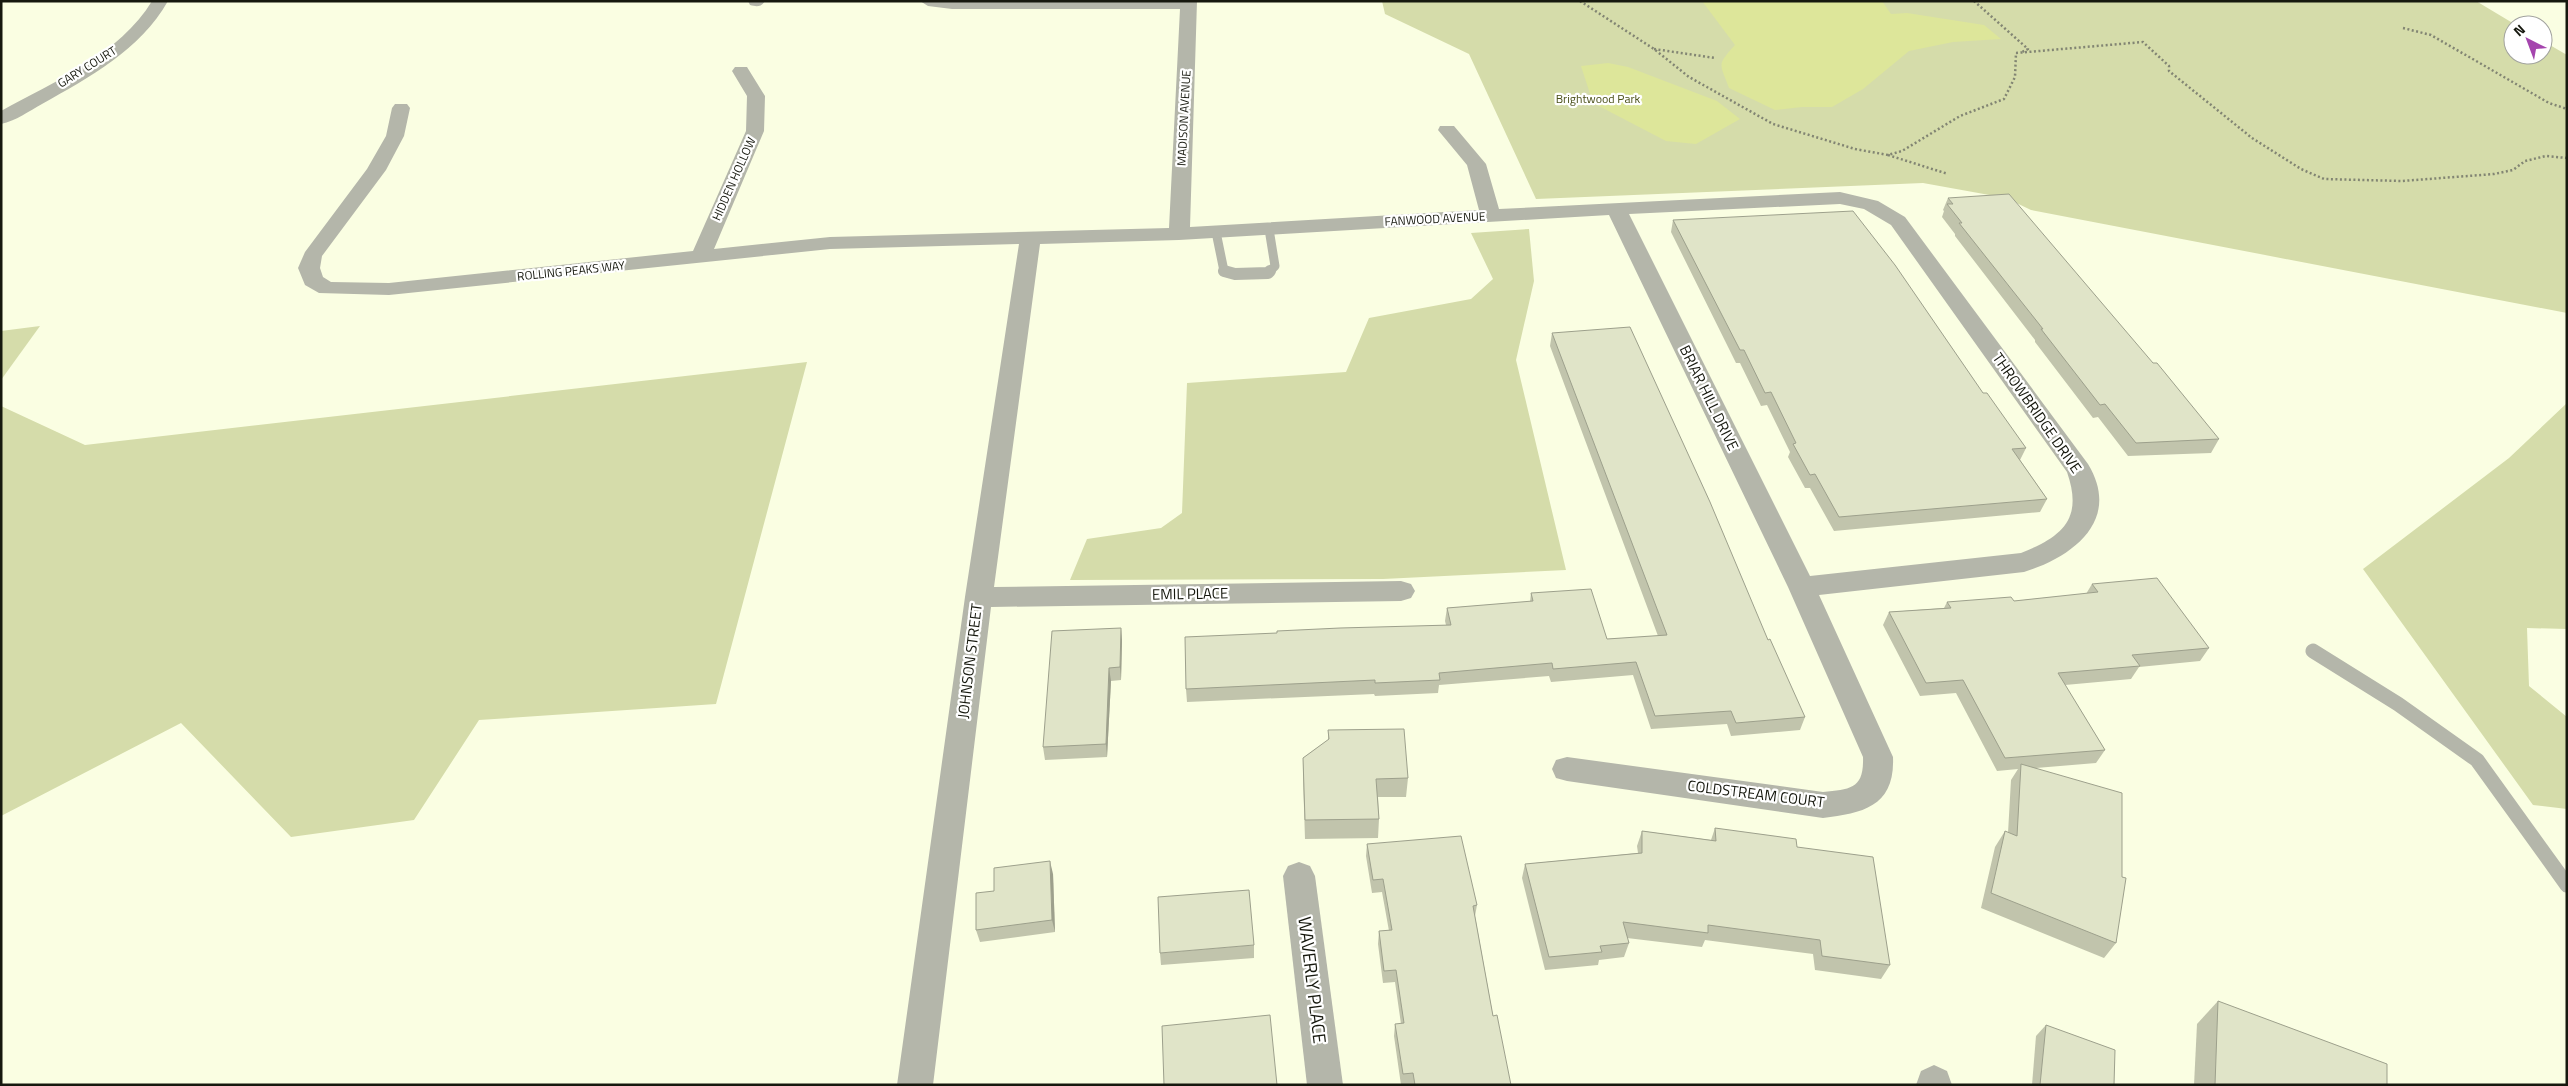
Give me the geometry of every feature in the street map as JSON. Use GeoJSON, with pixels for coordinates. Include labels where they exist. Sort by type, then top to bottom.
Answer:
{"type":"FeatureCollection","features":[{"type":"Feature","properties":{"kind":"street","name":"GARY COURT"},"geometry":{"type":"LineString","coordinates":[[1,119],[129,41],[150,20],[160,1]]}},
{"type":"Feature","properties":{"kind":"street"},"geometry":{"type":"LineString","coordinates":[[928,1],[952,4],[1189,2]]}},
{"type":"Feature","properties":{"kind":"street","name":"MADISON AVENUE"},"geometry":{"type":"LineString","coordinates":[[1179,234],[1189,2]]}},
{"type":"Feature","properties":{"kind":"street","name":"HIDDEN HOLLOW"},"geometry":{"type":"LineString","coordinates":[[700,258],[755,131],[756,96],[742,71]]}},
{"type":"Feature","properties":{"kind":"street","name":"ROLLING PEAKS WAY"},"geometry":{"type":"LineString","coordinates":[[401,108],[396,136],[376,170],[312,256],[309,268],[313,280],[328,288],[389,289],[830,243],[1030,238]]}},
{"type":"Feature","properties":{"kind":"street"},"geometry":{"type":"LineString","coordinates":[[1447,130],[1476,164],[1490,215]]}},
{"type":"Feature","properties":{"kind":"street","name":"FANWOOD AVENUE"},"geometry":{"type":"LineString","coordinates":[[1030,238],[1179,234],[1490,215],[1840,198]]}},
{"type":"Feature","properties":{"kind":"street","name":"THROWBRIDGE DRIVE"},"geometry":{"type":"LineString","coordinates":[[1802,587],[2024,562],[2048,553],[2071,539],[2082,522],[2087,506],[2086,486],[2079,470],[1898,221],[1873,205],[1859,200],[1840,198]]}},
{"type":"Feature","properties":{"kind":"street","name":"BRIAR HILL DRIVE"},"geometry":{"type":"LineString","coordinates":[[1616,209],[1802,587]]}},
{"type":"Feature","properties":{"kind":"street","name":"JOHNSON STREET"},"geometry":{"type":"LineString","coordinates":[[915,1085],[979,597],[1030,238]]}},
{"type":"Feature","properties":{"kind":"street","name":"COLDSTREAM COURT"},"geometry":{"type":"LineString","coordinates":[[1567,769],[1823,805],[1850,802],[1870,792],[1880,775],[1878,757],[1802,587]]}},
{"type":"Feature","properties":{"kind":"street","name":"EMIL PLACE"},"geometry":{"type":"LineString","coordinates":[[979,597],[1401,591]]}},
{"type":"Feature","properties":{"kind":"street","name":"WAVERLY PLACE"},"geometry":{"type":"LineString","coordinates":[[1299,876],[1325,1085]]}},
{"type":"Feature","properties":{"kind":"lane"},"geometry":{"type":"LineString","coordinates":[[1216,232],[1224,271],[1235,274],[1268,273],[1275,266],[1270,229]]}},
{"type":"Feature","properties":{"kind":"lane"},"geometry":{"type":"LineString","coordinates":[[2313,652],[2398,704],[2477,760],[2567,885]]}},
{"type":"Feature","properties":{"kind":"path"},"geometry":{"type":"LineString","coordinates":[[1580,1],[1654,49],[1689,77],[1773,124],[1846,147],[1888,154],[1948,174]]}},
{"type":"Feature","properties":{"kind":"path"},"geometry":{"type":"LineString","coordinates":[[1974,1],[2028,49],[2016,53]]}},
{"type":"Feature","properties":{"kind":"path"},"geometry":{"type":"LineString","coordinates":[[2403,28],[2432,35],[2549,104],[2567,109]]}},
{"type":"Feature","properties":{"kind":"path"},"geometry":{"type":"LineString","coordinates":[[2016,53],[2143,42],[2169,66],[2169,71],[2220,111],[2231,123],[2301,169],[2324,179],[2343,181],[2402,181],[2494,174],[2513,170],[2525,161],[2532,159],[2546,156],[2567,158]]}},
{"type":"Feature","properties":{"kind":"path"},"geometry":{"type":"LineString","coordinates":[[1654,49],[1714,58]]}},
{"type":"Feature","properties":{"kind":"path"},"geometry":{"type":"LineString","coordinates":[[1888,154],[1902,151],[1960,116],[2004,99],[2015,77],[2016,53]]}},
{"type":"Feature","properties":{"kind":"green space","name":"Brightwood Park"},"geometry":{"type":"Polygon","coordinates":[[[1382,1],[2476,1],[2503,17],[2503,65],[2553,65],[2553,47],[2567,55],[2567,313],[2031,210],[2006,198],[1923,183],[1536,199],[1469,54],[1385,14],[1382,1]]]}},
{"type":"Feature","properties":{"kind":"green space"},"geometry":{"type":"Polygon","coordinates":[[[1529,229],[1534,281],[1516,360],[1566,570],[1383,579],[1070,580],[1087,539],[1161,528],[1182,513],[1187,383],[1346,372],[1369,318],[1471,299],[1493,279],[1471,233],[1529,229]]]}},
{"type":"Feature","properties":{"kind":"green space"},"geometry":{"type":"Polygon","coordinates":[[[40,326],[1,380],[1,331],[40,326]]]}},
{"type":"Feature","properties":{"kind":"green space"},"geometry":{"type":"Polygon","coordinates":[[[807,362],[716,704],[479,720],[414,820],[291,837],[181,723],[1,816],[1,406],[85,445],[807,362]]]}},
{"type":"Feature","properties":{"kind":"green space"},"geometry":{"type":"Polygon","coordinates":[[[2567,403],[2567,629],[2527,628],[2529,686],[2567,717],[2567,809],[2533,805],[2363,569],[2509,458],[2567,403]]]}},
{"type":"Feature","properties":{"kind":"shaded area"},"geometry":{"type":"Polygon","coordinates":[[[1702,1],[1882,1],[1891,14],[1907,13],[1984,25],[2001,39],[1953,42],[1909,51],[1863,89],[1832,107],[1802,107],[1775,110],[1729,88],[1721,65],[1735,45],[1702,1]]]}},
{"type":"Feature","properties":{"kind":"shaded area"},"geometry":{"type":"Polygon","coordinates":[[[1608,63],[1628,67],[1717,101],[1740,119],[1696,144],[1666,141],[1593,103],[1581,66],[1608,63]]]}},
{"type":"Feature","properties":{"kind":"building"},"geometry":{"type":"Polygon","coordinates":[[[2009,194],[2153,363],[2157,363],[2219,439],[2136,443],[2105,404],[2100,405],[1959,223],[1962,223],[1947,204],[1953,204],[1948,198],[2009,194]]]}},
{"type":"Feature","properties":{"kind":"building"},"geometry":{"type":"Polygon","coordinates":[[[1853,211],[1895,265],[1983,393],[1987,393],[2026,448],[2012,449],[2047,499],[1839,517],[1815,474],[1810,475],[1793,444],[1796,443],[1771,392],[1765,393],[1744,350],[1740,350],[1673,220],[1853,211]]]}},
{"type":"Feature","properties":{"kind":"building"},"geometry":{"type":"Polygon","coordinates":[[[1630,327],[1710,502],[1768,640],[1770,639],[1805,717],[1736,723],[1731,711],[1655,716],[1636,662],[1553,669],[1552,663],[1439,673],[1440,680],[1375,683],[1375,680],[1186,689],[1185,637],[1340,628],[1451,625],[1447,608],[1533,601],[1531,593],[1591,589],[1607,639],[1667,635],[1552,333],[1630,327]]]}},
{"type":"Feature","properties":{"kind":"building"},"geometry":{"type":"Polygon","coordinates":[[[2157,578],[2209,648],[2132,655],[2140,666],[2058,673],[2105,750],[2005,758],[1963,680],[1926,683],[1889,612],[1951,608],[1947,602],[2011,597],[2014,601],[2098,592],[2092,584],[2157,578]]]}},
{"type":"Feature","properties":{"kind":"building"},"geometry":{"type":"Polygon","coordinates":[[[1121,628],[1120,667],[1109,668],[1106,744],[1043,747],[1052,631],[1121,628]]]}},
{"type":"Feature","properties":{"kind":"building"},"geometry":{"type":"Polygon","coordinates":[[[1404,729],[1408,778],[1376,779],[1379,819],[1305,820],[1303,758],[1329,739],[1328,730],[1404,729]]]}},
{"type":"Feature","properties":{"kind":"building"},"geometry":{"type":"Polygon","coordinates":[[[2021,764],[2122,793],[2122,877],[2126,878],[2116,943],[1991,893],[2005,831],[2017,836],[2021,764]]]}},
{"type":"Feature","properties":{"kind":"building"},"geometry":{"type":"Polygon","coordinates":[[[1715,828],[1796,839],[1797,847],[1873,857],[1890,965],[1822,956],[1820,940],[1708,925],[1708,933],[1623,922],[1629,943],[1600,946],[1602,952],[1549,957],[1525,864],[1642,853],[1642,831],[1716,841],[1715,828]]]}},
{"type":"Feature","properties":{"kind":"building"},"geometry":{"type":"Polygon","coordinates":[[[1461,836],[1477,905],[1473,906],[1493,1016],[1497,1015],[1511,1085],[1415,1085],[1413,1073],[1403,1074],[1395,1024],[1404,1023],[1396,970],[1384,971],[1379,931],[1392,930],[1383,879],[1373,880],[1367,844],[1461,836]]]}},
{"type":"Feature","properties":{"kind":"building"},"geometry":{"type":"Polygon","coordinates":[[[1050,861],[1052,920],[976,930],[976,893],[994,891],[994,868],[1050,861]]]}},
{"type":"Feature","properties":{"kind":"building"},"geometry":{"type":"Polygon","coordinates":[[[1249,890],[1254,945],[1160,953],[1158,897],[1249,890]]]}},
{"type":"Feature","properties":{"kind":"building"},"geometry":{"type":"Polygon","coordinates":[[[2218,1001],[2387,1064],[2387,1085],[2215,1085],[2218,1001]]]}},
{"type":"Feature","properties":{"kind":"building"},"geometry":{"type":"Polygon","coordinates":[[[1270,1015],[1277,1085],[1164,1085],[1162,1026],[1270,1015]]]}},
{"type":"Feature","properties":{"kind":"building"},"geometry":{"type":"Polygon","coordinates":[[[2046,1025],[2115,1050],[2114,1085],[2040,1085],[2046,1025]]]}}]}
